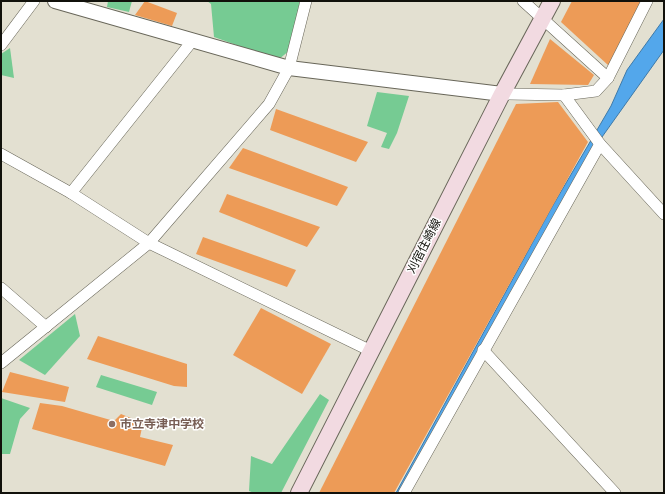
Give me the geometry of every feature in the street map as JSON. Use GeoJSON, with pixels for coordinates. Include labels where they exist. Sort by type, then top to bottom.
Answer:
{"type":"FeatureCollection","features":[{"type":"Feature","properties":{"kind":"main road","name":"刈宿住崎線"},"geometry":{"type":"LineString","coordinates":[[299,493],[502,94],[552,1]]}},
{"type":"Feature","properties":{"kind":"street"},"geometry":{"type":"LineString","coordinates":[[1,45],[34,1]]}},
{"type":"Feature","properties":{"kind":"street"},"geometry":{"type":"LineString","coordinates":[[55,1],[289,68],[502,94],[564,95],[596,91],[608,78],[647,1]]}},
{"type":"Feature","properties":{"kind":"street"},"geometry":{"type":"LineString","coordinates":[[1,363],[149,243],[269,104],[289,68],[306,1]]}},
{"type":"Feature","properties":{"kind":"street"},"geometry":{"type":"LineString","coordinates":[[523,1],[608,78]]}},
{"type":"Feature","properties":{"kind":"street"},"geometry":{"type":"LineString","coordinates":[[72,193],[192,40]]}},
{"type":"Feature","properties":{"kind":"street"},"geometry":{"type":"LineString","coordinates":[[564,95],[600,144],[664,214]]}},
{"type":"Feature","properties":{"kind":"street"},"geometry":{"type":"LineString","coordinates":[[404,493],[600,144]]}},
{"type":"Feature","properties":{"kind":"street"},"geometry":{"type":"LineString","coordinates":[[1,154],[72,193],[149,243],[371,351]]}},
{"type":"Feature","properties":{"kind":"street"},"geometry":{"type":"LineString","coordinates":[[1,288],[46,327]]}},
{"type":"Feature","properties":{"kind":"street"},"geometry":{"type":"LineString","coordinates":[[483,350],[615,493]]}},
{"type":"Feature","properties":{"kind":"green space"},"geometry":{"type":"Polygon","coordinates":[[[108,1],[132,1],[129,12],[107,7],[108,1]]]}},
{"type":"Feature","properties":{"kind":"green space"},"geometry":{"type":"Polygon","coordinates":[[[207,1],[300,1],[290,50],[278,60],[214,37],[211,4],[207,1]]]}},
{"type":"Feature","properties":{"kind":"green space"},"geometry":{"type":"Polygon","coordinates":[[[10,48],[14,78],[1,75],[1,54],[10,48]]]}},
{"type":"Feature","properties":{"kind":"green space"},"geometry":{"type":"Polygon","coordinates":[[[377,92],[409,96],[397,133],[389,149],[381,147],[387,133],[367,126],[377,92]]]}},
{"type":"Feature","properties":{"kind":"green space"},"geometry":{"type":"Polygon","coordinates":[[[75,314],[80,336],[45,375],[19,360],[75,314]]]}},
{"type":"Feature","properties":{"kind":"green space"},"geometry":{"type":"Polygon","coordinates":[[[101,375],[157,392],[152,405],[96,387],[101,375]]]}},
{"type":"Feature","properties":{"kind":"green space"},"geometry":{"type":"Polygon","coordinates":[[[320,394],[329,400],[281,493],[254,493],[249,491],[251,456],[272,464],[320,394]]]}},
{"type":"Feature","properties":{"kind":"green space"},"geometry":{"type":"Polygon","coordinates":[[[1,398],[30,408],[20,419],[10,454],[1,454],[1,398]]]}},
{"type":"Feature","properties":{"kind":"water"},"geometry":{"type":"Polygon","coordinates":[[[664,19],[664,50],[602,137],[402,493],[396,493],[552,207],[611,106],[627,70],[664,19]]]}},
{"type":"Feature","properties":{"kind":"building"},"geometry":{"type":"Polygon","coordinates":[[[145,1],[177,13],[172,26],[135,15],[145,1]]]}},
{"type":"Feature","properties":{"kind":"building"},"geometry":{"type":"Polygon","coordinates":[[[572,1],[642,1],[609,66],[561,22],[572,1]]]}},
{"type":"Feature","properties":{"kind":"building"},"geometry":{"type":"Polygon","coordinates":[[[550,39],[594,75],[588,85],[530,84],[550,39]]]}},
{"type":"Feature","properties":{"kind":"building"},"geometry":{"type":"Polygon","coordinates":[[[558,102],[588,142],[394,493],[319,493],[516,104],[558,102]]]}},
{"type":"Feature","properties":{"kind":"building"},"geometry":{"type":"Polygon","coordinates":[[[276,109],[368,142],[356,162],[270,130],[276,109]]]}},
{"type":"Feature","properties":{"kind":"building"},"geometry":{"type":"Polygon","coordinates":[[[243,148],[348,187],[337,206],[229,168],[243,148]]]}},
{"type":"Feature","properties":{"kind":"building"},"geometry":{"type":"Polygon","coordinates":[[[227,194],[320,227],[307,247],[219,212],[227,194]]]}},
{"type":"Feature","properties":{"kind":"building"},"geometry":{"type":"Polygon","coordinates":[[[203,237],[296,270],[287,287],[196,254],[203,237]]]}},
{"type":"Feature","properties":{"kind":"building"},"geometry":{"type":"Polygon","coordinates":[[[261,308],[331,344],[302,394],[233,355],[261,308]]]}},
{"type":"Feature","properties":{"kind":"building"},"geometry":{"type":"Polygon","coordinates":[[[98,336],[187,364],[187,387],[174,386],[87,359],[98,336]]]}},
{"type":"Feature","properties":{"kind":"building"},"geometry":{"type":"Polygon","coordinates":[[[10,372],[69,387],[65,402],[2,392],[10,372]]]}},
{"type":"Feature","properties":{"kind":"building"},"geometry":{"type":"Polygon","coordinates":[[[40,403],[62,406],[114,421],[121,414],[143,423],[140,437],[173,445],[165,466],[32,429],[40,403]]]}},
{"type":"Feature","properties":{"kind":"place","name":"市立寺津中学校"},"geometry":{"type":"Point","coordinates":[112,424]}}]}
